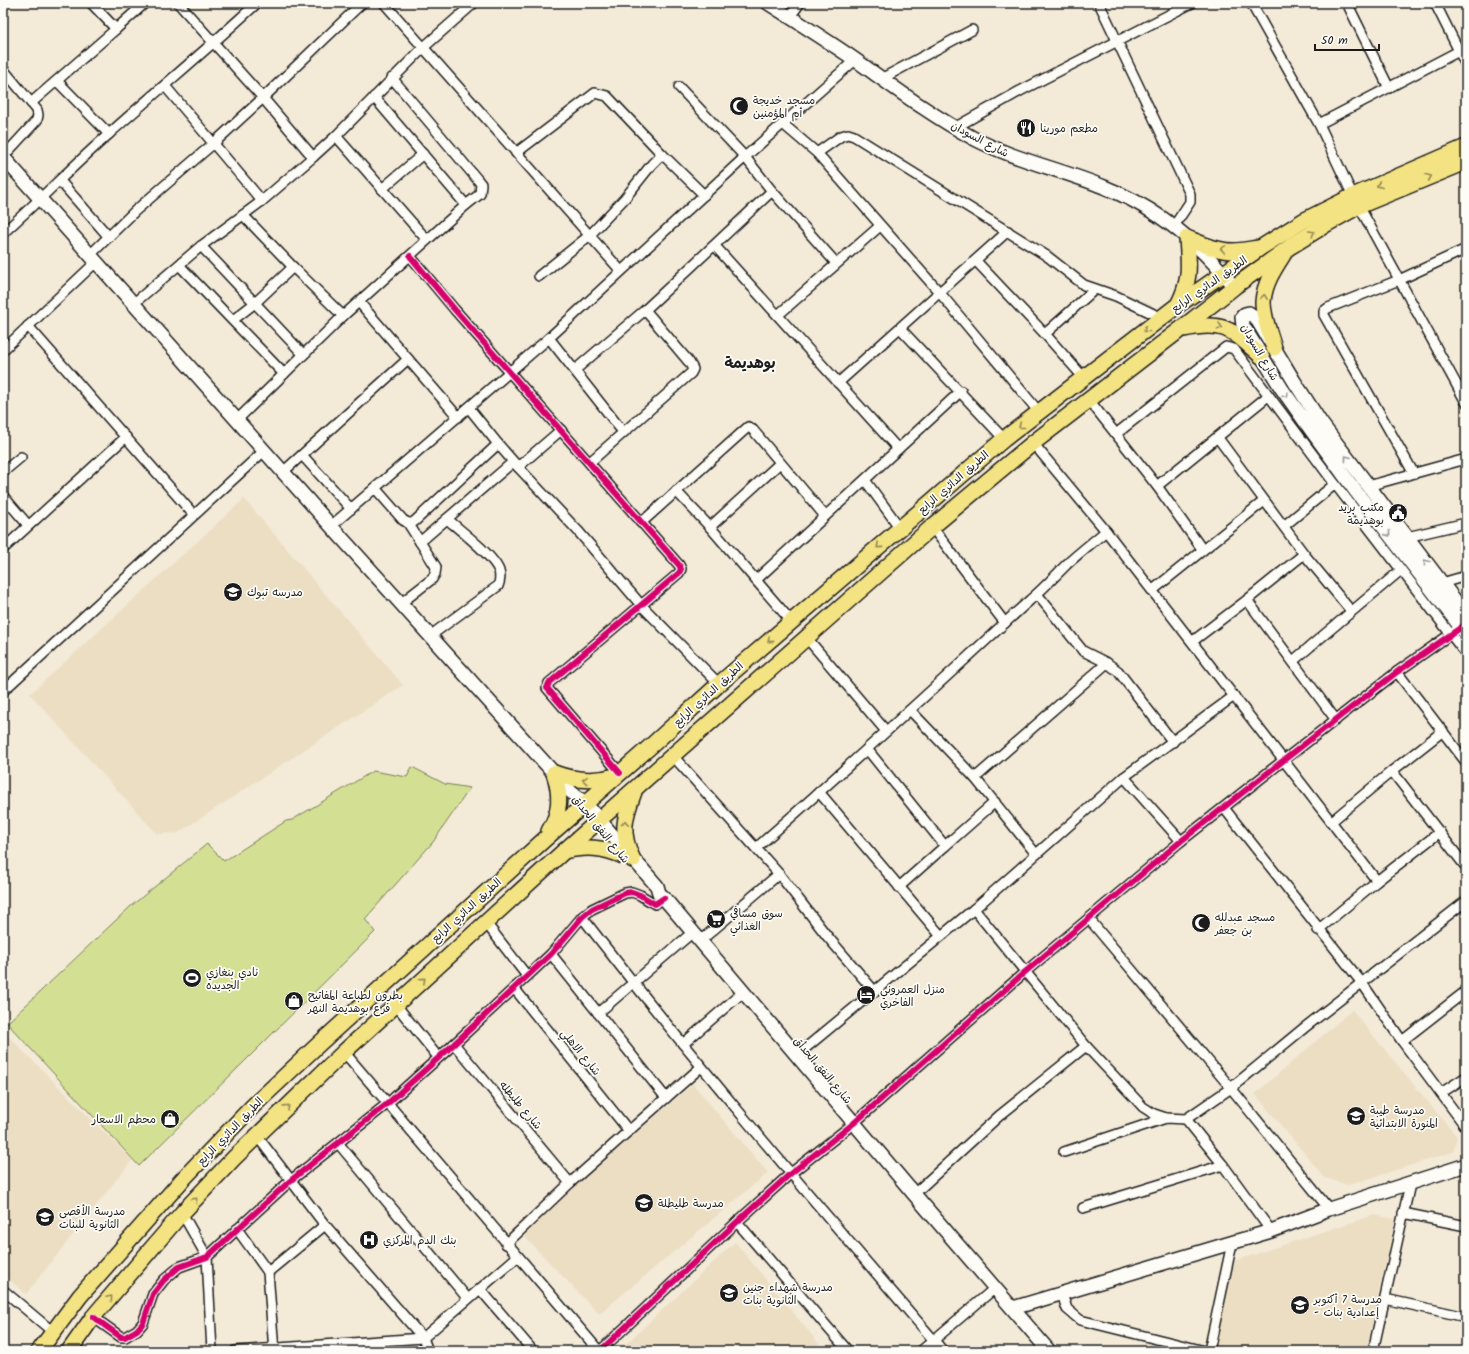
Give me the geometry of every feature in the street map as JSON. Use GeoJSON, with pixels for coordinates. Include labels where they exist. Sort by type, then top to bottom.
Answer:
{"type":"FeatureCollection","features":[{"type":"Feature","properties":{"kind":"main road","name":"شارع السودان"},"geometry":{"type":"LineString","coordinates":[[768,3],[855,60],[910,99],[997,150],[1103,186],[1149,209],[1174,226],[1199,247],[1234,287]]}},
{"type":"Feature","properties":{"kind":"main road","name":"الطريق الدائري الرابع"},"geometry":{"type":"LineString","coordinates":[[69,1351],[93,1318],[182,1213],[234,1158],[344,1052],[563,852],[932,527],[1033,443],[1234,287],[1285,250],[1315,231],[1356,201],[1466,147]]}},
{"type":"Feature","properties":{"kind":"main road","name":"شارع النفق الحدأق"},"geometry":{"type":"LineString","coordinates":[[3,157],[400,604],[583,805],[653,890],[662,896],[1049,1351]]}},
{"type":"Feature","properties":{"kind":"main road","name":"الطريق الدائري الرابع"},"geometry":{"type":"LineString","coordinates":[[39,1351],[80,1296],[114,1256],[183,1179],[253,1106],[545,838],[791,621],[1004,439],[1178,305],[1260,248],[1303,221],[1466,162]]}},
{"type":"Feature","properties":{"kind":"main road"},"geometry":{"type":"LineString","coordinates":[[1178,305],[1186,288],[1189,270],[1187,238],[1221,250],[1234,251],[1260,248]]}},
{"type":"Feature","properties":{"kind":"main road"},"geometry":{"type":"LineString","coordinates":[[1268,352],[1263,302],[1265,289],[1285,250]]}},
{"type":"Feature","properties":{"kind":"main road"},"geometry":{"type":"LineString","coordinates":[[1181,329],[1201,325],[1212,325],[1224,328],[1268,352]]}},
{"type":"Feature","properties":{"kind":"main road","name":"شارع السودان"},"geometry":{"type":"LineString","coordinates":[[1268,352],[1466,616]]}},
{"type":"Feature","properties":{"kind":"main road","name":"شارع السودان"},"geometry":{"type":"LineString","coordinates":[[1268,352],[1282,389],[1460,630]]}},
{"type":"Feature","properties":{"kind":"main road"},"geometry":{"type":"LineString","coordinates":[[855,566],[869,582]]}},
{"type":"Feature","properties":{"kind":"main road"},"geometry":{"type":"LineString","coordinates":[[554,773],[567,778],[581,780],[605,779],[618,775]]}},
{"type":"Feature","properties":{"kind":"main road"},"geometry":{"type":"LineString","coordinates":[[545,838],[558,813],[559,792],[554,773]]}},
{"type":"Feature","properties":{"kind":"main road"},"geometry":{"type":"LineString","coordinates":[[628,858],[625,822],[627,810],[636,788]]}},
{"type":"Feature","properties":{"kind":"main road"},"geometry":{"type":"LineString","coordinates":[[563,852],[590,847],[612,851],[628,858]]}},
{"type":"Feature","properties":{"kind":"main road"},"geometry":{"type":"LineString","coordinates":[[1012,1308],[1232,1243],[1329,1209],[1466,1165]]}},
{"type":"Feature","properties":{"kind":"street"},"geometry":{"type":"LineString","coordinates":[[91,3],[116,29]]}},
{"type":"Feature","properties":{"kind":"street"},"geometry":{"type":"LineString","coordinates":[[31,103],[145,3]]}},
{"type":"Feature","properties":{"kind":"street"},"geometry":{"type":"LineString","coordinates":[[178,3],[263,98],[313,157]]}},
{"type":"Feature","properties":{"kind":"street"},"geometry":{"type":"LineString","coordinates":[[3,233],[109,134],[214,43],[257,3]]}},
{"type":"Feature","properties":{"kind":"street"},"geometry":{"type":"LineString","coordinates":[[3,350],[93,258],[109,237],[135,211],[214,143],[362,3]]}},
{"type":"Feature","properties":{"kind":"street"},"geometry":{"type":"LineString","coordinates":[[384,3],[621,271]]}},
{"type":"Feature","properties":{"kind":"street"},"geometry":{"type":"LineString","coordinates":[[133,304],[201,246],[262,201],[313,157],[336,136],[424,47],[474,3]]}},
{"type":"Feature","properties":{"kind":"street"},"geometry":{"type":"LineString","coordinates":[[790,17],[800,3]]}},
{"type":"Feature","properties":{"kind":"street"},"geometry":{"type":"LineString","coordinates":[[1099,3],[1190,194],[1190,202],[1174,226]]}},
{"type":"Feature","properties":{"kind":"street"},"geometry":{"type":"LineString","coordinates":[[956,127],[1192,3]]}},
{"type":"Feature","properties":{"kind":"street"},"geometry":{"type":"LineString","coordinates":[[1251,3],[1319,124],[1356,201],[1466,402]]}},
{"type":"Feature","properties":{"kind":"street"},"geometry":{"type":"LineString","coordinates":[[1347,3],[1389,88]]}},
{"type":"Feature","properties":{"kind":"street"},"geometry":{"type":"LineString","coordinates":[[1435,3],[1466,65]]}},
{"type":"Feature","properties":{"kind":"street"},"geometry":{"type":"LineString","coordinates":[[881,79],[972,30]]}},
{"type":"Feature","properties":{"kind":"street"},"geometry":{"type":"LineString","coordinates":[[1319,124],[1459,51]]}},
{"type":"Feature","properties":{"kind":"street"},"geometry":{"type":"LineString","coordinates":[[331,526],[549,338],[745,157],[855,60]]}},
{"type":"Feature","properties":{"kind":"street"},"geometry":{"type":"LineString","coordinates":[[3,69],[37,110],[38,115],[37,120],[3,157]]}},
{"type":"Feature","properties":{"kind":"street"},"geometry":{"type":"LineString","coordinates":[[237,420],[343,316],[466,204],[480,194],[481,184],[392,78]]}},
{"type":"Feature","properties":{"kind":"street"},"geometry":{"type":"LineString","coordinates":[[57,81],[109,134]]}},
{"type":"Feature","properties":{"kind":"street"},"geometry":{"type":"LineString","coordinates":[[165,86],[262,201]]}},
{"type":"Feature","properties":{"kind":"street"},"geometry":{"type":"LineString","coordinates":[[679,88],[745,157],[772,191],[836,263]]}},
{"type":"Feature","properties":{"kind":"street"},"geometry":{"type":"LineString","coordinates":[[516,153],[595,93],[607,96],[662,154],[704,195]]}},
{"type":"Feature","properties":{"kind":"street"},"geometry":{"type":"LineString","coordinates":[[374,97],[466,204]]}},
{"type":"Feature","properties":{"kind":"street"},"geometry":{"type":"LineString","coordinates":[[783,124],[817,153],[940,293],[1039,412]]}},
{"type":"Feature","properties":{"kind":"street"},"geometry":{"type":"LineString","coordinates":[[817,153],[841,136],[848,134],[854,136],[930,185],[1008,231],[1066,270],[1080,282],[1116,296],[1162,318]]}},
{"type":"Feature","properties":{"kind":"street"},"geometry":{"type":"LineString","coordinates":[[336,136],[427,240]]}},
{"type":"Feature","properties":{"kind":"street"},"geometry":{"type":"LineString","coordinates":[[382,188],[423,154]]}},
{"type":"Feature","properties":{"kind":"street"},"geometry":{"type":"LineString","coordinates":[[539,276],[590,235],[626,198],[652,164],[662,154]]}},
{"type":"Feature","properties":{"kind":"street"},"geometry":{"type":"LineString","coordinates":[[60,181],[109,237]]}},
{"type":"Feature","properties":{"kind":"street"},"geometry":{"type":"LineString","coordinates":[[575,370],[645,310],[772,191]]}},
{"type":"Feature","properties":{"kind":"street"},"geometry":{"type":"LineString","coordinates":[[243,215],[293,268],[343,316]]}},
{"type":"Feature","properties":{"kind":"street"},"geometry":{"type":"LineString","coordinates":[[778,315],[880,226]]}},
{"type":"Feature","properties":{"kind":"street"},"geometry":{"type":"LineString","coordinates":[[838,383],[1008,231]]}},
{"type":"Feature","properties":{"kind":"street"},"geometry":{"type":"LineString","coordinates":[[201,246],[303,354]]}},
{"type":"Feature","properties":{"kind":"street"},"geometry":{"type":"LineString","coordinates":[[714,246],[898,449]]}},
{"type":"Feature","properties":{"kind":"street"},"geometry":{"type":"LineString","coordinates":[[1413,472],[1324,315],[1324,311],[1328,308],[1400,280],[1466,249]]}},
{"type":"Feature","properties":{"kind":"street"},"geometry":{"type":"LineString","coordinates":[[410,256],[509,372],[590,462],[681,569],[679,573],[549,683],[547,688],[618,775]]}},
{"type":"Feature","properties":{"kind":"street"},"geometry":{"type":"LineString","coordinates":[[976,261],[1084,378]]}},
{"type":"Feature","properties":{"kind":"street"},"geometry":{"type":"LineString","coordinates":[[179,265],[284,374]]}},
{"type":"Feature","properties":{"kind":"street"},"geometry":{"type":"LineString","coordinates":[[233,320],[255,304],[293,268]]}},
{"type":"Feature","properties":{"kind":"street"},"geometry":{"type":"LineString","coordinates":[[1045,334],[1095,289]]}},
{"type":"Feature","properties":{"kind":"street"},"geometry":{"type":"LineString","coordinates":[[359,302],[458,417]]}},
{"type":"Feature","properties":{"kind":"street"},"geometry":{"type":"LineString","coordinates":[[590,462],[692,373],[693,369],[690,362],[645,310]]}},
{"type":"Feature","properties":{"kind":"street"},"geometry":{"type":"LineString","coordinates":[[28,326],[194,515]]}},
{"type":"Feature","properties":{"kind":"street"},"geometry":{"type":"LineString","coordinates":[[900,328],[1004,439]]}},
{"type":"Feature","properties":{"kind":"street"},"geometry":{"type":"LineString","coordinates":[[549,338],[623,432]]}},
{"type":"Feature","properties":{"kind":"street"},"geometry":{"type":"LineString","coordinates":[[1116,434],[1226,347],[1234,349],[1268,396],[1401,570],[1460,630],[1466,654]]}},
{"type":"Feature","properties":{"kind":"street"},"geometry":{"type":"LineString","coordinates":[[283,472],[408,359]]}},
{"type":"Feature","properties":{"kind":"street"},"geometry":{"type":"LineString","coordinates":[[756,580],[960,392]]}},
{"type":"Feature","properties":{"kind":"street"},"geometry":{"type":"LineString","coordinates":[[1157,486],[1268,396]]}},
{"type":"Feature","properties":{"kind":"street"},"geometry":{"type":"LineString","coordinates":[[1089,400],[1157,486],[1202,549]]}},
{"type":"Feature","properties":{"kind":"street"},"geometry":{"type":"LineString","coordinates":[[469,408],[516,465],[578,531],[641,605],[719,684]]}},
{"type":"Feature","properties":{"kind":"street"},"geometry":{"type":"LineString","coordinates":[[641,523],[748,427],[753,430],[825,516]]}},
{"type":"Feature","properties":{"kind":"street"},"geometry":{"type":"LineString","coordinates":[[420,542],[447,519],[561,430]]}},
{"type":"Feature","properties":{"kind":"street"},"geometry":{"type":"LineString","coordinates":[[3,549],[126,437]]}},
{"type":"Feature","properties":{"kind":"street"},"geometry":{"type":"LineString","coordinates":[[1218,438],[1304,554],[1352,611]]}},
{"type":"Feature","properties":{"kind":"street"},"geometry":{"type":"LineString","coordinates":[[1033,443],[1106,531],[1193,641],[1377,880]]}},
{"type":"Feature","properties":{"kind":"street"},"geometry":{"type":"LineString","coordinates":[[408,523],[415,521],[498,444]]}},
{"type":"Feature","properties":{"kind":"street"},"geometry":{"type":"LineString","coordinates":[[3,691],[264,451]]}},
{"type":"Feature","properties":{"kind":"street"},"geometry":{"type":"LineString","coordinates":[[302,454],[351,509]]}},
{"type":"Feature","properties":{"kind":"street"},"geometry":{"type":"LineString","coordinates":[[3,472],[22,457]]}},
{"type":"Feature","properties":{"kind":"street"},"geometry":{"type":"LineString","coordinates":[[1368,486],[1466,458]]}},
{"type":"Feature","properties":{"kind":"street"},"geometry":{"type":"LineString","coordinates":[[710,527],[780,463]]}},
{"type":"Feature","properties":{"kind":"street"},"geometry":{"type":"LineString","coordinates":[[865,480],[900,528]]}},
{"type":"Feature","properties":{"kind":"street"},"geometry":{"type":"LineString","coordinates":[[1284,526],[1335,484]]}},
{"type":"Feature","properties":{"kind":"street"},"geometry":{"type":"LineString","coordinates":[[375,488],[403,520],[408,523],[436,567],[435,574],[432,579],[400,604]]}},
{"type":"Feature","properties":{"kind":"street"},"geometry":{"type":"LineString","coordinates":[[676,491],[710,527],[791,621]]}},
{"type":"Feature","properties":{"kind":"street"},"geometry":{"type":"LineString","coordinates":[[3,496],[28,525]]}},
{"type":"Feature","properties":{"kind":"street"},"geometry":{"type":"LineString","coordinates":[[1152,590],[1264,501]]}},
{"type":"Feature","properties":{"kind":"street"},"geometry":{"type":"LineString","coordinates":[[430,636],[498,586],[501,580],[499,571],[491,558],[447,519]]}},
{"type":"Feature","properties":{"kind":"street"},"geometry":{"type":"LineString","coordinates":[[1407,537],[1466,523]]}},
{"type":"Feature","properties":{"kind":"street"},"geometry":{"type":"LineString","coordinates":[[932,527],[1005,623]]}},
{"type":"Feature","properties":{"kind":"street"},"geometry":{"type":"LineString","coordinates":[[756,848],[910,710],[976,647],[1005,623],[1106,531]]}},
{"type":"Feature","properties":{"kind":"street"},"geometry":{"type":"LineString","coordinates":[[1193,641],[1304,554]]}},
{"type":"Feature","properties":{"kind":"street"},"geometry":{"type":"LineString","coordinates":[[1293,661],[1401,570]]}},
{"type":"Feature","properties":{"kind":"street"},"geometry":{"type":"LineString","coordinates":[[1442,583],[1466,576]]}},
{"type":"Feature","properties":{"kind":"street"},"geometry":{"type":"LineString","coordinates":[[1037,594],[1083,651],[1107,663],[1118,671],[1173,742]]}},
{"type":"Feature","properties":{"kind":"street"},"geometry":{"type":"LineString","coordinates":[[1247,600],[1336,720]]}},
{"type":"Feature","properties":{"kind":"street"},"geometry":{"type":"LineString","coordinates":[[344,1052],[506,1244],[599,1351],[736,1222],[790,1174],[854,1123],[1025,972],[1181,841],[1397,672],[1460,630]]}},
{"type":"Feature","properties":{"kind":"street"},"geometry":{"type":"LineString","coordinates":[[806,638],[886,730]]}},
{"type":"Feature","properties":{"kind":"street"},"geometry":{"type":"LineString","coordinates":[[975,778],[1107,663]]}},
{"type":"Feature","properties":{"kind":"street"},"geometry":{"type":"LineString","coordinates":[[1397,672],[1466,762]]}},
{"type":"Feature","properties":{"kind":"street"},"geometry":{"type":"LineString","coordinates":[[797,1055],[974,909],[1124,777],[1234,696]]}},
{"type":"Feature","properties":{"kind":"street"},"geometry":{"type":"LineString","coordinates":[[910,710],[975,778],[1036,854]]}},
{"type":"Feature","properties":{"kind":"street"},"geometry":{"type":"LineString","coordinates":[[1332,821],[1443,731]]}},
{"type":"Feature","properties":{"kind":"street"},"geometry":{"type":"LineString","coordinates":[[867,749],[945,846]]}},
{"type":"Feature","properties":{"kind":"street"},"geometry":{"type":"LineString","coordinates":[[673,756],[779,874],[875,992]]}},
{"type":"Feature","properties":{"kind":"street"},"geometry":{"type":"LineString","coordinates":[[1392,771],[1466,867]]}},
{"type":"Feature","properties":{"kind":"street"},"geometry":{"type":"LineString","coordinates":[[1124,777],[1181,841]]}},
{"type":"Feature","properties":{"kind":"street"},"geometry":{"type":"LineString","coordinates":[[819,792],[941,936]]}},
{"type":"Feature","properties":{"kind":"street"},"geometry":{"type":"LineString","coordinates":[[900,887],[995,802]]}},
{"type":"Feature","properties":{"kind":"street"},"geometry":{"type":"LineString","coordinates":[[1224,808],[1318,930],[1362,983],[1402,1041],[1466,1127]]}},
{"type":"Feature","properties":{"kind":"street"},"geometry":{"type":"LineString","coordinates":[[1318,930],[1377,880],[1440,832]]}},
{"type":"Feature","properties":{"kind":"street"},"geometry":{"type":"LineString","coordinates":[[598,1013],[633,984],[779,874]]}},
{"type":"Feature","properties":{"kind":"street"},"geometry":{"type":"LineString","coordinates":[[93,1318],[118,1335],[125,1337],[137,1330],[144,1323],[153,1294],[164,1280],[180,1267],[207,1257],[290,1181],[387,1104],[551,954],[582,917],[592,909],[625,893],[632,892],[655,904],[662,896]]}},
{"type":"Feature","properties":{"kind":"street"},"geometry":{"type":"LineString","coordinates":[[974,909],[1086,1046],[1143,1107],[1154,1114],[1166,1118],[1186,1119],[1231,1088],[1466,901]]}},
{"type":"Feature","properties":{"kind":"street"},"geometry":{"type":"LineString","coordinates":[[582,917],[633,984],[701,1067],[790,1174],[942,1351]]}},
{"type":"Feature","properties":{"kind":"street"},"geometry":{"type":"LineString","coordinates":[[1089,919],[1231,1088],[1329,1209]]}},
{"type":"Feature","properties":{"kind":"street"},"geometry":{"type":"LineString","coordinates":[[486,923],[527,976]]}},
{"type":"Feature","properties":{"kind":"street"},"geometry":{"type":"LineString","coordinates":[[551,954],[666,1098]]}},
{"type":"Feature","properties":{"kind":"street","name":"شارع الاهلي"},"geometry":{"type":"LineString","coordinates":[[514,988],[629,1131]]}},
{"type":"Feature","properties":{"kind":"street"},"geometry":{"type":"LineString","coordinates":[[1402,1041],[1466,991]]}},
{"type":"Feature","properties":{"kind":"street"},"geometry":{"type":"LineString","coordinates":[[683,1044],[743,992]]}},
{"type":"Feature","properties":{"kind":"street"},"geometry":{"type":"LineString","coordinates":[[396,1005],[438,1057]]}},
{"type":"Feature","properties":{"kind":"street","name":"شارع طليطله"},"geometry":{"type":"LineString","coordinates":[[454,1044],[570,1182]]}},
{"type":"Feature","properties":{"kind":"street"},"geometry":{"type":"LineString","coordinates":[[914,1194],[999,1116],[1086,1046]]}},
{"type":"Feature","properties":{"kind":"street"},"geometry":{"type":"LineString","coordinates":[[506,1244],[570,1182],[701,1067]]}},
{"type":"Feature","properties":{"kind":"street"},"geometry":{"type":"LineString","coordinates":[[1441,1093],[1466,1077]]}},
{"type":"Feature","properties":{"kind":"street"},"geometry":{"type":"LineString","coordinates":[[1064,1152],[1166,1118]]}},
{"type":"Feature","properties":{"kind":"street"},"geometry":{"type":"LineString","coordinates":[[1186,1119],[1223,1165],[1271,1230]]}},
{"type":"Feature","properties":{"kind":"street"},"geometry":{"type":"LineString","coordinates":[[257,1136],[325,1225],[423,1338],[428,1351]]}},
{"type":"Feature","properties":{"kind":"street"},"geometry":{"type":"LineString","coordinates":[[338,1143],[468,1299]]}},
{"type":"Feature","properties":{"kind":"street"},"geometry":{"type":"LineString","coordinates":[[1083,1208],[1223,1165]]}},
{"type":"Feature","properties":{"kind":"street"},"geometry":{"type":"LineString","coordinates":[[1373,1351],[1386,1298],[1410,1184]]}},
{"type":"Feature","properties":{"kind":"street"},"geometry":{"type":"LineString","coordinates":[[182,1213],[207,1257],[212,1351]]}},
{"type":"Feature","properties":{"kind":"street"},"geometry":{"type":"LineString","coordinates":[[1403,1213],[1466,1226]]}},
{"type":"Feature","properties":{"kind":"street"},"geometry":{"type":"LineString","coordinates":[[736,1222],[848,1351]]}},
{"type":"Feature","properties":{"kind":"street"},"geometry":{"type":"LineString","coordinates":[[268,1272],[325,1225]]}},
{"type":"Feature","properties":{"kind":"street"},"geometry":{"type":"LineString","coordinates":[[237,1229],[268,1272],[274,1350]]}},
{"type":"Feature","properties":{"kind":"street"},"geometry":{"type":"LineString","coordinates":[[1209,1351],[1232,1243]]}},
{"type":"Feature","properties":{"kind":"street"},"geometry":{"type":"LineString","coordinates":[[235,1351],[274,1350],[423,1338],[517,1256]]}},
{"type":"Feature","properties":{"kind":"street"},"geometry":{"type":"LineString","coordinates":[[921,1351],[995,1288]]}},
{"type":"Feature","properties":{"kind":"street"},"geometry":{"type":"LineString","coordinates":[[480,1289],[533,1351]]}},
{"type":"Feature","properties":{"kind":"street"},"geometry":{"type":"LineString","coordinates":[[3,1290],[54,1332]]}},
{"type":"Feature","properties":{"kind":"street"},"geometry":{"type":"LineString","coordinates":[[1062,1294],[1067,1309],[1080,1320],[1205,1351]]}},
{"type":"Feature","properties":{"kind":"street"},"geometry":{"type":"LineString","coordinates":[[1386,1298],[1466,1316]]}},
{"type":"Feature","properties":{"kind":"shaded area","name":"مدرسه تبوك"},"geometry":{"type":"Polygon","coordinates":[[[244,499],[403,685],[178,833],[157,834],[30,694],[244,499]]]}},
{"type":"Feature","properties":{"kind":"shaded area","name":"مدرسة طيبة المنورة الابتدائية"},"geometry":{"type":"Polygon","coordinates":[[[1352,1010],[1457,1137],[1453,1152],[1348,1185],[1325,1178],[1255,1094],[1352,1010]]]}},
{"type":"Feature","properties":{"kind":"shaded area","name":"مدرسة الأقصى الثانوية للبنات"},"geometry":{"type":"Polygon","coordinates":[[[3,1031],[132,1160],[26,1294],[3,1274],[3,1031]]]}},
{"type":"Feature","properties":{"kind":"shaded area","name":"مدرسة طليطلة"},"geometry":{"type":"Polygon","coordinates":[[[693,1084],[768,1173],[599,1314],[521,1233],[693,1084]]]}},
{"type":"Feature","properties":{"kind":"shaded area","name":"مدرسة 7 أكتوبر - إعدادية بنات"},"geometry":{"type":"Polygon","coordinates":[[[1374,1215],[1395,1219],[1366,1351],[1226,1351],[1215,1349],[1232,1262],[1374,1215]]]}},
{"type":"Feature","properties":{"kind":"shaded area","name":"مدرسة شهداء جنين الثانوية بنات"},"geometry":{"type":"Polygon","coordinates":[[[735,1242],[819,1344],[811,1351],[631,1351],[626,1344],[735,1242]]]}},
{"type":"Feature","properties":{"kind":"green space","name":"نادي بنغازي الجديده"},"geometry":{"type":"Polygon","coordinates":[[[412,767],[445,784],[470,788],[433,842],[365,919],[375,932],[139,1166],[7,1023],[131,906],[207,844],[224,861],[286,821],[292,820],[373,771],[407,777],[412,767]]]}},
{"type":"Feature","properties":{"kind":"cycle path"},"geometry":{"type":"LineString","coordinates":[[410,256],[455,310],[681,569],[679,573],[549,683],[547,688],[620,773]]}},
{"type":"Feature","properties":{"kind":"cycle path"},"geometry":{"type":"LineString","coordinates":[[600,1351],[790,1174],[854,1123],[1025,972],[1181,841],[1397,672],[1466,624]]}},
{"type":"Feature","properties":{"kind":"cycle path"},"geometry":{"type":"LineString","coordinates":[[93,1317],[121,1337],[125,1337],[137,1330],[143,1323],[153,1294],[164,1280],[179,1267],[207,1257],[290,1181],[387,1104],[551,954],[582,917],[592,909],[625,893],[632,892],[655,904],[664,898]]}},
{"type":"Feature","properties":{"kind":"place","name":"مسجد خديجة أم المؤمنين"},"geometry":{"type":"Point","coordinates":[739,106]}},
{"type":"Feature","properties":{"kind":"place","name":"مطعم مورينا"},"geometry":{"type":"Point","coordinates":[1026,128]}},
{"type":"Feature","properties":{"kind":"place","name":"مكتب بريد بوهديمة"},"geometry":{"type":"Point","coordinates":[1398,513]}},
{"type":"Feature","properties":{"kind":"place","name":"مدرسه تبوك"},"geometry":{"type":"Point","coordinates":[233,592]}},
{"type":"Feature","properties":{"kind":"place","name":"سوق مسافي الغذائي"},"geometry":{"type":"Point","coordinates":[716,919]}},
{"type":"Feature","properties":{"kind":"place","name":"مسجد عبدلله بن جعفر"},"geometry":{"type":"Point","coordinates":[1201,923]}},
{"type":"Feature","properties":{"kind":"place","name":"نادي بنغازي الجديده"},"geometry":{"type":"Point","coordinates":[192,978]}},
{"type":"Feature","properties":{"kind":"place","name":"منزل العمروني الفاخري"},"geometry":{"type":"Point","coordinates":[866,995]}},
{"type":"Feature","properties":{"kind":"place","name":"بطرون لطباعة المفاتيح فرع بوهديمة النهر"},"geometry":{"type":"Point","coordinates":[294,1001]}},
{"type":"Feature","properties":{"kind":"place","name":"مدرسة طيبة المنورة الابتدائية"},"geometry":{"type":"Point","coordinates":[1356,1116]}},
{"type":"Feature","properties":{"kind":"place","name":"محطم الاسعار"},"geometry":{"type":"Point","coordinates":[170,1119]}},
{"type":"Feature","properties":{"kind":"place","name":"مدرسة طليطلة"},"geometry":{"type":"Point","coordinates":[644,1203]}},
{"type":"Feature","properties":{"kind":"place","name":"مدرسة الأقصى الثانوية للبنات"},"geometry":{"type":"Point","coordinates":[45,1217]}},
{"type":"Feature","properties":{"kind":"place","name":"بنك الدم المركزي"},"geometry":{"type":"Point","coordinates":[369,1240]}},
{"type":"Feature","properties":{"kind":"place","name":"مدرسة شهداء جنين الثانوية بنات"},"geometry":{"type":"Point","coordinates":[729,1293]}},
{"type":"Feature","properties":{"kind":"place","name":"مدرسة 7 أكتوبر - إعدادية بنات"},"geometry":{"type":"Point","coordinates":[1300,1305]}},
{"type":"Feature","properties":{"kind":"district","name":"بوهديمة"},"geometry":{"type":"Point","coordinates":[750,363]}}]}
